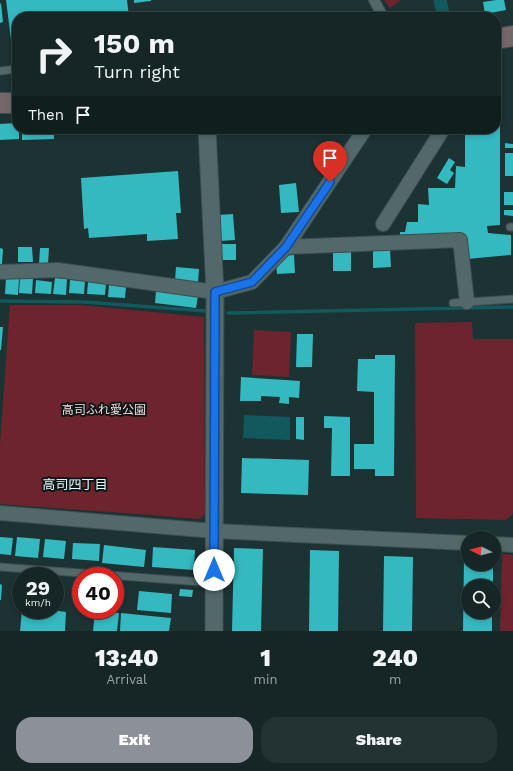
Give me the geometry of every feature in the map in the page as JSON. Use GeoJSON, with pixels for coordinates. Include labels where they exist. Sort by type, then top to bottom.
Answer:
{"type":"FeatureCollection","features":[{"type":"Feature","properties":{"kind":"main road"},"geometry":{"type":"LineString","coordinates":[[501,38],[513,36]]}},
{"type":"Feature","properties":{"kind":"main road"},"geometry":{"type":"LineString","coordinates":[[0,103],[12,103]]}},
{"type":"Feature","properties":{"kind":"street"},"geometry":{"type":"LineString","coordinates":[[374,0],[380,12]]}},
{"type":"Feature","properties":{"kind":"street"},"geometry":{"type":"LineString","coordinates":[[207,134],[215,292],[214,631]]}},
{"type":"Feature","properties":{"kind":"street"},"geometry":{"type":"LineString","coordinates":[[0,272],[58,270],[215,292],[252,282],[286,247],[362,134]]}},
{"type":"Feature","properties":{"kind":"street"},"geometry":{"type":"LineString","coordinates":[[383,224],[440,134]]}},
{"type":"Feature","properties":{"kind":"street"},"geometry":{"type":"LineString","coordinates":[[286,247],[460,240],[460,302]]}},
{"type":"Feature","properties":{"kind":"street"},"geometry":{"type":"LineString","coordinates":[[0,513],[214,531],[461,543]]}},
{"type":"Feature","properties":{"kind":"street"},"geometry":{"type":"LineString","coordinates":[[501,544],[513,545]]}},
{"type":"Feature","properties":{"kind":"lane"},"geometry":{"type":"LineString","coordinates":[[0,71],[12,70]]}},
{"type":"Feature","properties":{"kind":"lane"},"geometry":{"type":"LineString","coordinates":[[460,302],[513,300]]}},
{"type":"Feature","properties":{"kind":"lane"},"geometry":{"type":"LineString","coordinates":[[0,566],[215,583]]}},
{"type":"Feature","properties":{"kind":"green space"},"geometry":{"type":"Polygon","coordinates":[[[384,0],[401,0],[390,8],[384,0]]]}},
{"type":"Feature","properties":{"kind":"green space","name":"高司ふれ愛公園"},"geometry":{"type":"Polygon","coordinates":[[[10,305],[80,305],[204,317],[205,514],[199,519],[0,504],[0,445],[10,305]]]}},
{"type":"Feature","properties":{"kind":"green space"},"geometry":{"type":"Polygon","coordinates":[[[472,322],[473,339],[513,339],[513,514],[506,520],[416,518],[415,323],[472,322]]]}},
{"type":"Feature","properties":{"kind":"green space"},"geometry":{"type":"Polygon","coordinates":[[[254,330],[291,332],[289,377],[252,375],[254,330]]]}},
{"type":"Feature","properties":{"kind":"green space"},"geometry":{"type":"Polygon","coordinates":[[[502,554],[513,555],[513,631],[500,631],[502,554]]]}},
{"type":"Feature","properties":{"kind":"water"},"geometry":{"type":"Polygon","coordinates":[[[244,415],[290,417],[290,440],[243,438],[244,415]]]}},
{"type":"Feature","properties":{"kind":"building"},"geometry":{"type":"Polygon","coordinates":[[[6,0],[127,0],[128,12],[12,12],[12,47],[6,0]]]}},
{"type":"Feature","properties":{"kind":"building"},"geometry":{"type":"Polygon","coordinates":[[[134,0],[151,0],[151,1],[134,3],[134,0]]]}},
{"type":"Feature","properties":{"kind":"building"},"geometry":{"type":"Polygon","coordinates":[[[504,0],[506,10],[485,12],[483,2],[504,0]]]}},
{"type":"Feature","properties":{"kind":"building"},"geometry":{"type":"Polygon","coordinates":[[[1,3],[3,22],[0,23],[0,4],[1,3]]]}},
{"type":"Feature","properties":{"kind":"building"},"geometry":{"type":"Polygon","coordinates":[[[12,123],[12,134],[19,134],[19,139],[0,140],[0,124],[12,123]]]}},
{"type":"Feature","properties":{"kind":"building"},"geometry":{"type":"Polygon","coordinates":[[[22,134],[54,134],[54,139],[22,140],[22,134]]]}},
{"type":"Feature","properties":{"kind":"building"},"geometry":{"type":"Polygon","coordinates":[[[465,134],[500,134],[500,225],[487,226],[488,233],[511,235],[511,255],[467,259],[465,234],[400,237],[400,232],[405,232],[407,222],[418,222],[418,204],[429,205],[428,188],[455,188],[456,166],[465,167],[465,134]]]}},
{"type":"Feature","properties":{"kind":"building"},"geometry":{"type":"Polygon","coordinates":[[[505,143],[513,144],[513,148],[505,148],[505,143]]]}},
{"type":"Feature","properties":{"kind":"building"},"geometry":{"type":"Polygon","coordinates":[[[505,153],[513,153],[513,176],[505,176],[505,153]]]}},
{"type":"Feature","properties":{"kind":"building"},"geometry":{"type":"Polygon","coordinates":[[[449,158],[455,162],[450,170],[454,173],[447,184],[437,178],[449,158]]]}},
{"type":"Feature","properties":{"kind":"building"},"geometry":{"type":"Polygon","coordinates":[[[178,171],[181,213],[176,213],[178,239],[147,241],[147,234],[89,238],[88,228],[84,229],[81,178],[178,171]]]}},
{"type":"Feature","properties":{"kind":"building"},"geometry":{"type":"Polygon","coordinates":[[[296,183],[299,212],[281,213],[279,185],[296,183]]]}},
{"type":"Feature","properties":{"kind":"building"},"geometry":{"type":"Polygon","coordinates":[[[504,192],[513,192],[513,205],[504,205],[504,192]]]}},
{"type":"Feature","properties":{"kind":"building"},"geometry":{"type":"Polygon","coordinates":[[[504,210],[513,210],[513,216],[504,215],[504,210]]]}},
{"type":"Feature","properties":{"kind":"building"},"geometry":{"type":"Polygon","coordinates":[[[233,214],[235,240],[220,241],[218,215],[233,214]]]}},
{"type":"Feature","properties":{"kind":"building"},"geometry":{"type":"Polygon","coordinates":[[[220,244],[236,244],[236,260],[220,260],[220,244]]]}},
{"type":"Feature","properties":{"kind":"building"},"geometry":{"type":"Polygon","coordinates":[[[18,247],[32,247],[33,262],[18,262],[18,247]]]}},
{"type":"Feature","properties":{"kind":"building"},"geometry":{"type":"Polygon","coordinates":[[[0,248],[3,249],[2,264],[0,264],[0,248]]]}},
{"type":"Feature","properties":{"kind":"building"},"geometry":{"type":"Polygon","coordinates":[[[40,248],[49,248],[48,264],[39,264],[40,248]]]}},
{"type":"Feature","properties":{"kind":"building"},"geometry":{"type":"Polygon","coordinates":[[[390,249],[391,267],[373,268],[373,250],[390,249]]]}},
{"type":"Feature","properties":{"kind":"building"},"geometry":{"type":"Polygon","coordinates":[[[351,252],[351,271],[333,271],[333,253],[351,252]]]}},
{"type":"Feature","properties":{"kind":"building"},"geometry":{"type":"Polygon","coordinates":[[[294,255],[295,273],[277,274],[276,262],[283,261],[282,256],[294,255]]]}},
{"type":"Feature","properties":{"kind":"building"},"geometry":{"type":"Polygon","coordinates":[[[176,267],[199,269],[198,283],[175,281],[176,267]]]}},
{"type":"Feature","properties":{"kind":"building"},"geometry":{"type":"Polygon","coordinates":[[[20,277],[33,278],[32,294],[19,293],[20,277]]]}},
{"type":"Feature","properties":{"kind":"building"},"geometry":{"type":"Polygon","coordinates":[[[6,278],[19,279],[18,295],[5,294],[6,278]]]}},
{"type":"Feature","properties":{"kind":"building"},"geometry":{"type":"Polygon","coordinates":[[[55,278],[67,279],[66,295],[53,294],[55,278]]]}},
{"type":"Feature","properties":{"kind":"building"},"geometry":{"type":"Polygon","coordinates":[[[36,280],[52,282],[51,294],[35,293],[36,280]]]}},
{"type":"Feature","properties":{"kind":"building"},"geometry":{"type":"Polygon","coordinates":[[[70,280],[85,281],[84,294],[69,293],[70,280]]]}},
{"type":"Feature","properties":{"kind":"building"},"geometry":{"type":"Polygon","coordinates":[[[88,282],[106,284],[105,295],[87,294],[88,282]]]}},
{"type":"Feature","properties":{"kind":"building"},"geometry":{"type":"Polygon","coordinates":[[[109,285],[126,287],[125,298],[108,297],[109,285]]]}},
{"type":"Feature","properties":{"kind":"building"},"geometry":{"type":"Polygon","coordinates":[[[156,291],[198,296],[196,308],[155,303],[156,291]]]}},
{"type":"Feature","properties":{"kind":"building"},"geometry":{"type":"Polygon","coordinates":[[[0,327],[3,327],[1,350],[0,350],[0,327]]]}},
{"type":"Feature","properties":{"kind":"building"},"geometry":{"type":"Polygon","coordinates":[[[297,334],[313,334],[312,367],[296,367],[297,334]]]}},
{"type":"Feature","properties":{"kind":"building"},"geometry":{"type":"Polygon","coordinates":[[[375,355],[395,355],[394,476],[375,476],[375,469],[354,469],[354,444],[374,444],[374,392],[357,391],[358,359],[375,359],[375,355]]]}},
{"type":"Feature","properties":{"kind":"building"},"geometry":{"type":"Polygon","coordinates":[[[241,377],[300,381],[299,398],[289,397],[289,404],[279,403],[280,397],[261,396],[261,401],[240,401],[241,377]]]}},
{"type":"Feature","properties":{"kind":"building"},"geometry":{"type":"Polygon","coordinates":[[[324,416],[350,417],[350,476],[331,476],[332,428],[324,428],[324,416]]]}},
{"type":"Feature","properties":{"kind":"building"},"geometry":{"type":"Polygon","coordinates":[[[296,417],[304,417],[304,440],[296,439],[296,417]]]}},
{"type":"Feature","properties":{"kind":"building"},"geometry":{"type":"Polygon","coordinates":[[[242,458],[309,460],[308,495],[241,493],[242,458]]]}},
{"type":"Feature","properties":{"kind":"building"},"geometry":{"type":"Polygon","coordinates":[[[0,537],[13,538],[11,555],[0,554],[0,537]]]}},
{"type":"Feature","properties":{"kind":"building"},"geometry":{"type":"Polygon","coordinates":[[[17,537],[40,539],[38,558],[15,556],[17,537]]]}},
{"type":"Feature","properties":{"kind":"building"},"geometry":{"type":"Polygon","coordinates":[[[45,539],[66,541],[64,559],[43,557],[45,539]]]}},
{"type":"Feature","properties":{"kind":"building"},"geometry":{"type":"Polygon","coordinates":[[[73,543],[100,544],[99,561],[72,559],[73,543]]]}},
{"type":"Feature","properties":{"kind":"building"},"geometry":{"type":"Polygon","coordinates":[[[104,545],[146,550],[144,567],[102,563],[104,545]]]}},
{"type":"Feature","properties":{"kind":"building"},"geometry":{"type":"Polygon","coordinates":[[[153,547],[195,550],[194,570],[152,567],[153,547]]]}},
{"type":"Feature","properties":{"kind":"building"},"geometry":{"type":"Polygon","coordinates":[[[234,548],[263,549],[261,631],[232,631],[234,548]]]}},
{"type":"Feature","properties":{"kind":"building"},"geometry":{"type":"Polygon","coordinates":[[[310,550],[339,551],[338,631],[309,631],[310,550]]]}},
{"type":"Feature","properties":{"kind":"building"},"geometry":{"type":"Polygon","coordinates":[[[384,556],[413,557],[412,631],[383,631],[384,556]]]}},
{"type":"Feature","properties":{"kind":"building"},"geometry":{"type":"Polygon","coordinates":[[[464,571],[493,571],[493,579],[464,579],[464,571]]]}},
{"type":"Feature","properties":{"kind":"building"},"geometry":{"type":"Polygon","coordinates":[[[0,584],[2,585],[1,600],[0,600],[0,584]]]}},
{"type":"Feature","properties":{"kind":"building"},"geometry":{"type":"Polygon","coordinates":[[[180,589],[193,590],[192,597],[179,596],[180,589]]]}},
{"type":"Feature","properties":{"kind":"building"},"geometry":{"type":"Polygon","coordinates":[[[139,591],[172,594],[171,613],[137,610],[139,591]]]}},
{"type":"Feature","properties":{"kind":"building"},"geometry":{"type":"Polygon","coordinates":[[[64,612],[66,612],[65,631],[20,631],[21,619],[64,619],[64,612]]]}},
{"type":"Feature","properties":{"kind":"building"},"geometry":{"type":"Polygon","coordinates":[[[124,613],[171,618],[169,631],[120,631],[121,619],[124,619],[124,613]]]}},
{"type":"Feature","properties":{"kind":"building"},"geometry":{"type":"Polygon","coordinates":[[[94,619],[118,619],[117,631],[93,631],[94,619]]]}},
{"type":"Feature","properties":{"kind":"building"},"geometry":{"type":"Polygon","coordinates":[[[463,619],[492,619],[492,631],[463,631],[463,619]]]}},
{"type":"Feature","properties":{"kind":"waterway"},"geometry":{"type":"LineString","coordinates":[[440,0],[443,12]]}},
{"type":"Feature","properties":{"kind":"waterway"},"geometry":{"type":"LineString","coordinates":[[0,301],[84,302],[206,311]]}},
{"type":"Feature","properties":{"kind":"waterway"},"geometry":{"type":"LineString","coordinates":[[228,313],[513,307]]}},
{"type":"Feature","properties":{"kind":"district","name":"高司四丁目"},"geometry":{"type":"Point","coordinates":[75,484]}},
{"type":"Feature","properties":{"kind":"route"},"geometry":{"type":"LineString","coordinates":[[214,570],[215,292],[252,282],[286,247],[330,182]]}}]}
